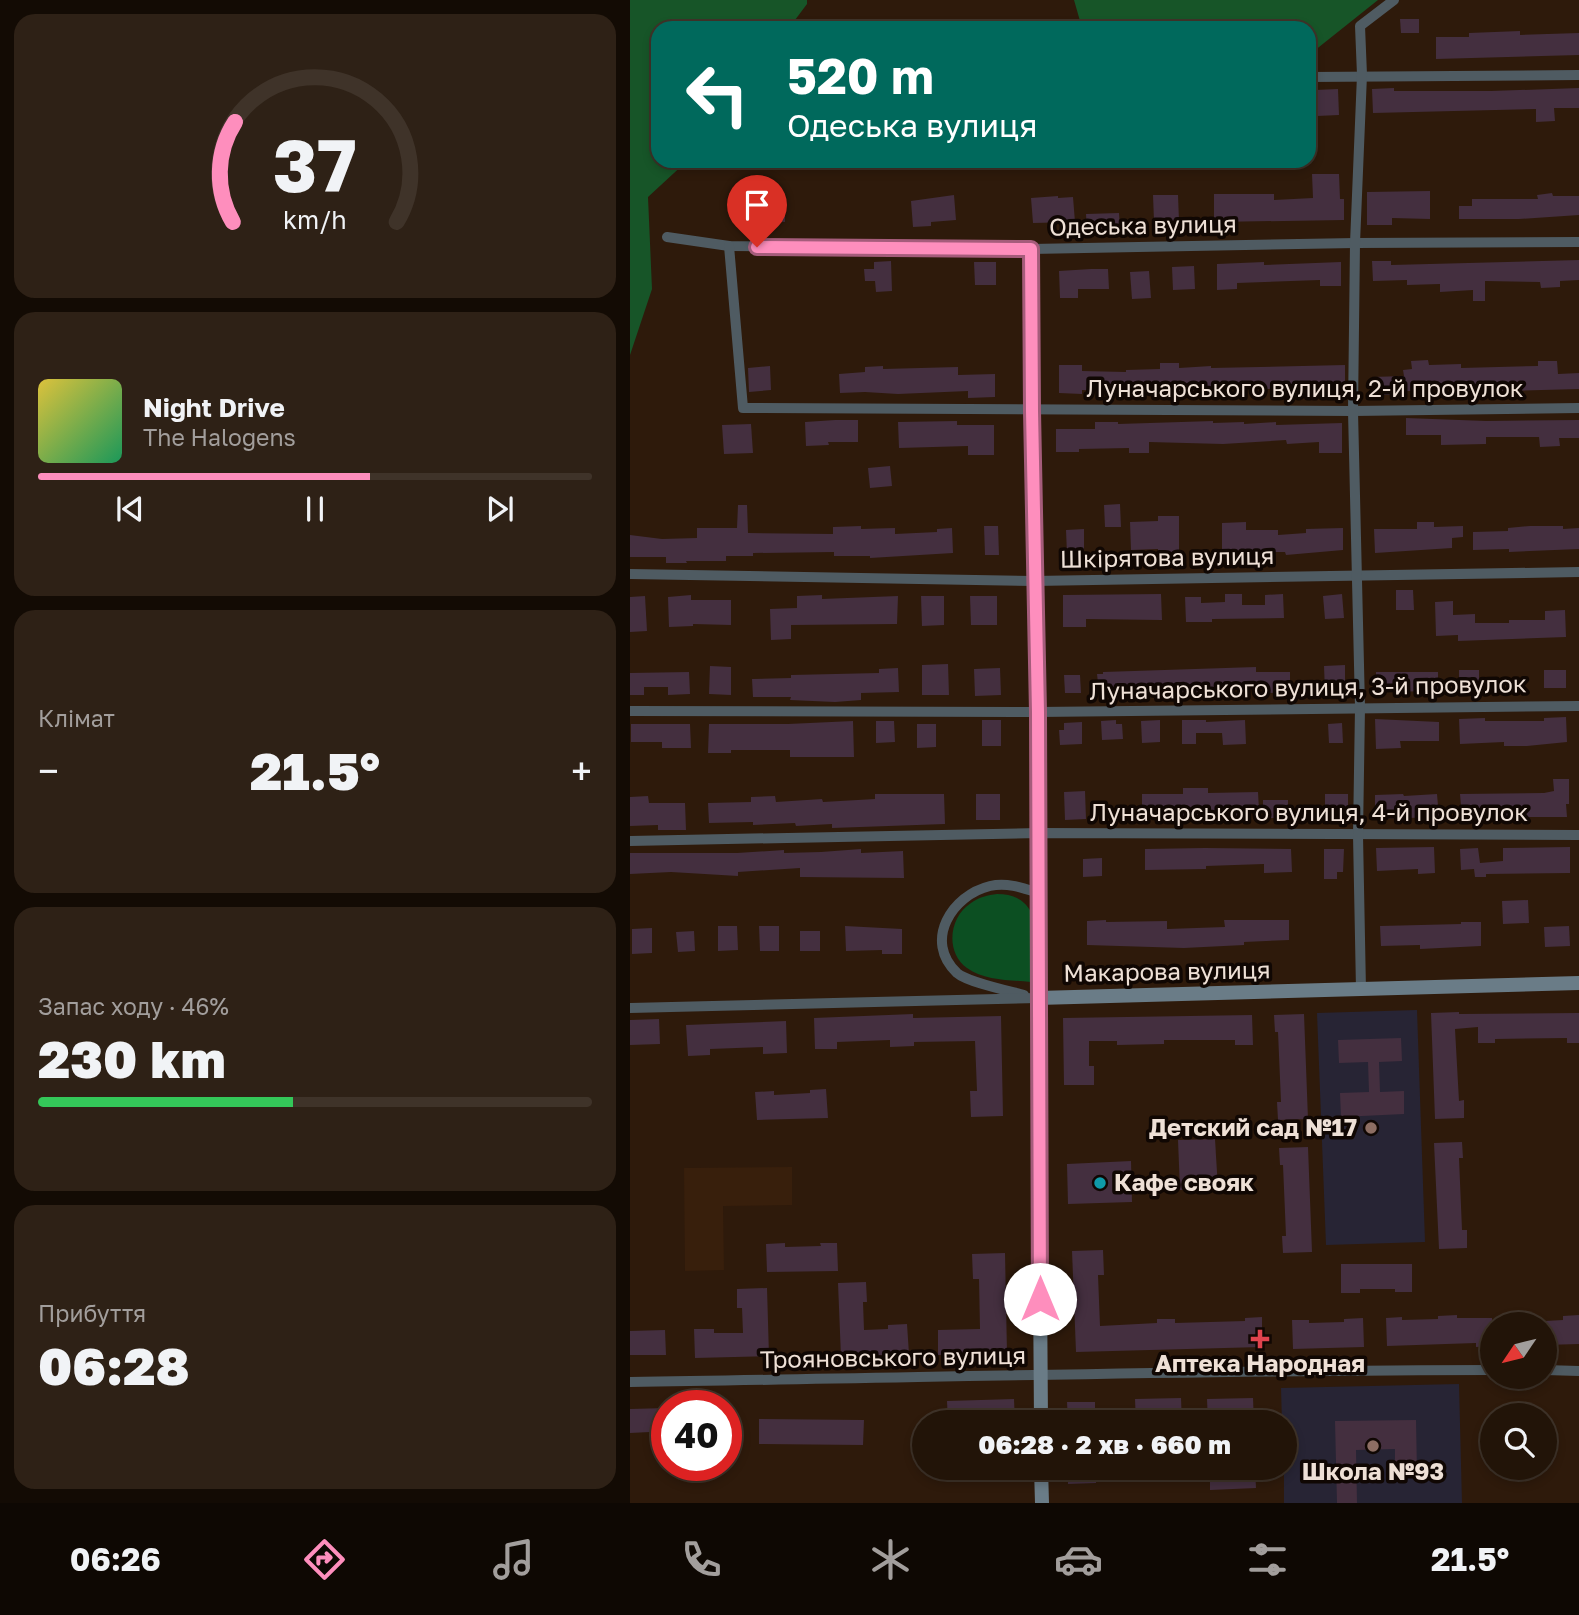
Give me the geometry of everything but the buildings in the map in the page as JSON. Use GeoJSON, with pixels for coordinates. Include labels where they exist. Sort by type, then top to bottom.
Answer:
{"type":"FeatureCollection","features":[{"type":"Feature","properties":{"kind":"street"},"geometry":{"type":"LineString","coordinates":[[1361,990],[1358,835],[1360,708],[1353,411],[1354,243],[1362,75],[1360,26],[1394,0]]}},
{"type":"Feature","properties":{"kind":"street"},"geometry":{"type":"LineString","coordinates":[[1316,77],[1579,75]]}},
{"type":"Feature","properties":{"kind":"street","name":"Одеська вулиця"},"geometry":{"type":"LineString","coordinates":[[667,237],[729,246],[1031,249],[1354,243],[1579,243]]}},
{"type":"Feature","properties":{"kind":"street","name":"Луначарського вулиця, 2-й провулок"},"geometry":{"type":"LineString","coordinates":[[729,246],[743,408],[1032,411],[1579,408]]}},
{"type":"Feature","properties":{"kind":"street"},"geometry":{"type":"LineString","coordinates":[[1031,249],[1038,712],[1041,1410]]}},
{"type":"Feature","properties":{"kind":"street","name":"Шкірятова вулиця"},"geometry":{"type":"LineString","coordinates":[[630,574],[1034,581],[1579,572]]}},
{"type":"Feature","properties":{"kind":"street","name":"Луначарського вулиця, 3-й провулок"},"geometry":{"type":"LineString","coordinates":[[630,711],[1038,712],[1579,706]]}},
{"type":"Feature","properties":{"kind":"street","name":"Луначарського вулиця, 4-й провулок"},"geometry":{"type":"LineString","coordinates":[[630,841],[1038,834],[1579,835]]}},
{"type":"Feature","properties":{"kind":"street"},"geometry":{"type":"LineString","coordinates":[[1038,893],[1005,885],[991,886],[974,892],[951,911],[942,938],[944,953],[959,975],[1038,998]]}},
{"type":"Feature","properties":{"kind":"street","name":"Макарова вулиця"},"geometry":{"type":"LineString","coordinates":[[630,1008],[1579,982]]}},
{"type":"Feature","properties":{"kind":"street","name":"Трояновського вулиця"},"geometry":{"type":"LineString","coordinates":[[630,1382],[1040,1377],[1279,1370],[1480,1370]]}},
{"type":"Feature","properties":{"kind":"street"},"geometry":{"type":"LineString","coordinates":[[1558,1370],[1579,1371]]}},
{"type":"Feature","properties":{"kind":"street"},"geometry":{"type":"LineString","coordinates":[[1041,1480],[1042,1503]]}},
{"type":"Feature","properties":{"kind":"shaded area","name":"Детский сад №17"},"geometry":{"type":"Polygon","coordinates":[[[1417,1010],[1425,1242],[1326,1245],[1317,1013],[1417,1010]]]}},
{"type":"Feature","properties":{"kind":"shaded area"},"geometry":{"type":"Polygon","coordinates":[[[792,1167],[792,1205],[723,1206],[724,1270],[685,1271],[684,1168],[792,1167]]]}},
{"type":"Feature","properties":{"kind":"shaded area","name":"Школа №93"},"geometry":{"type":"Polygon","coordinates":[[[1459,1384],[1462,1503],[1284,1503],[1284,1480],[1297,1480],[1297,1410],[1282,1410],[1281,1388],[1459,1384]]]}},
{"type":"Feature","properties":{"kind":"green space"},"geometry":{"type":"Polygon","coordinates":[[[630,0],[807,0],[794,21],[651,21],[651,168],[679,168],[648,197],[652,289],[630,355],[630,0]]]}},
{"type":"Feature","properties":{"kind":"green space"},"geometry":{"type":"Polygon","coordinates":[[[1074,0],[1378,0],[1316,49],[1316,21],[1080,21],[1074,0]]]}},
{"type":"Feature","properties":{"kind":"green space"},"geometry":{"type":"Polygon","coordinates":[[[997,894],[1019,899],[1033,916],[1031,982],[998,979],[974,972],[960,961],[955,953],[953,935],[958,917],[974,901],[997,894]]]}},
{"type":"Feature","properties":{"kind":"place","name":"Детский сад №17"},"geometry":{"type":"Point","coordinates":[1371,1128]}},
{"type":"Feature","properties":{"kind":"place","name":"Кафе свояк"},"geometry":{"type":"Point","coordinates":[1100,1183]}},
{"type":"Feature","properties":{"kind":"place","name":"Аптека Народная"},"geometry":{"type":"Point","coordinates":[1260,1339]}},
{"type":"Feature","properties":{"kind":"place","name":"Школа №93"},"geometry":{"type":"Point","coordinates":[1373,1446]}},
{"type":"Feature","properties":{"kind":"route"},"geometry":{"type":"LineString","coordinates":[[757,247],[1031,249],[1038,712],[1040,1299]]}}]}
